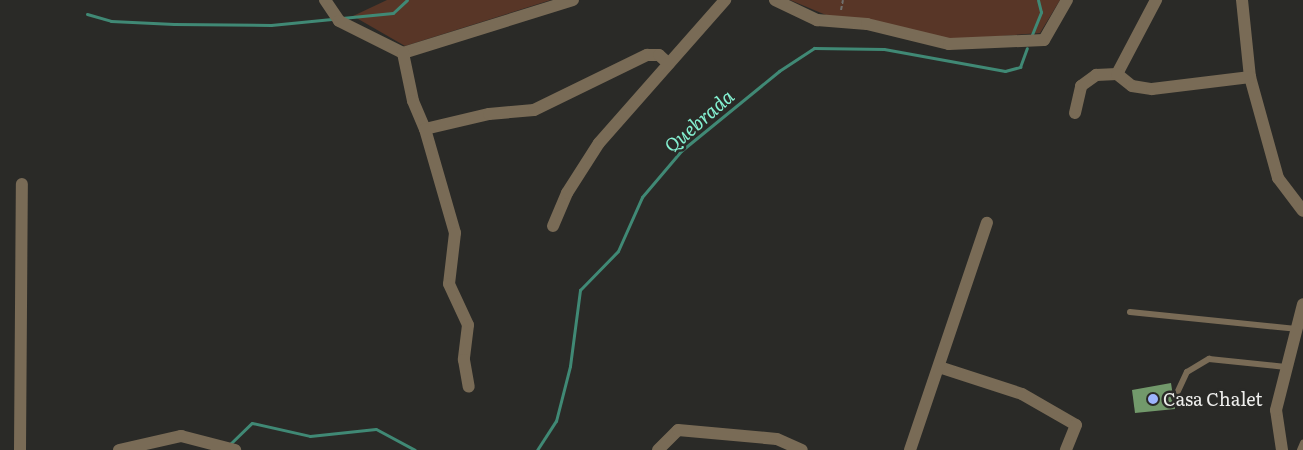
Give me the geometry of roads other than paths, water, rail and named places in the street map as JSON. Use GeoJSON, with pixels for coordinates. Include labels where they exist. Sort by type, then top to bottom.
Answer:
{"type":"FeatureCollection","features":[{"type":"Feature","properties":{"kind":"street"},"geometry":{"type":"LineString","coordinates":[[325,0],[339,20],[402,53],[573,0]]}},
{"type":"Feature","properties":{"kind":"street"},"geometry":{"type":"LineString","coordinates":[[554,226],[567,193],[600,143],[726,0]]}},
{"type":"Feature","properties":{"kind":"street"},"geometry":{"type":"LineString","coordinates":[[774,0],[817,20],[876,25],[949,44],[1040,41],[1048,36],[1067,0]]}},
{"type":"Feature","properties":{"kind":"street"},"geometry":{"type":"LineString","coordinates":[[1117,74],[1156,0]]}},
{"type":"Feature","properties":{"kind":"street"},"geometry":{"type":"LineString","coordinates":[[1242,0],[1250,77],[1278,178],[1303,211]]}},
{"type":"Feature","properties":{"kind":"street"},"geometry":{"type":"LineString","coordinates":[[402,53],[413,101],[424,130],[455,233],[456,251],[448,276],[452,294],[468,325],[464,360],[469,387]]}},
{"type":"Feature","properties":{"kind":"street"},"geometry":{"type":"LineString","coordinates":[[424,130],[489,114],[534,110],[647,55],[659,55],[670,64]]}},
{"type":"Feature","properties":{"kind":"street"},"geometry":{"type":"LineString","coordinates":[[1075,113],[1077,93],[1088,79],[1108,73],[1117,74],[1132,86],[1152,89],[1250,77]]}},
{"type":"Feature","properties":{"kind":"street"},"geometry":{"type":"LineString","coordinates":[[20,450],[22,184]]}},
{"type":"Feature","properties":{"kind":"street"},"geometry":{"type":"LineString","coordinates":[[910,450],[986,223]]}},
{"type":"Feature","properties":{"kind":"street"},"geometry":{"type":"LineString","coordinates":[[1282,450],[1276,410],[1303,304]]}},
{"type":"Feature","properties":{"kind":"street"},"geometry":{"type":"LineString","coordinates":[[939,367],[1022,394],[1076,425],[1066,450]]}},
{"type":"Feature","properties":{"kind":"street"},"geometry":{"type":"LineString","coordinates":[[658,450],[678,430],[777,439],[802,450]]}},
{"type":"Feature","properties":{"kind":"street"},"geometry":{"type":"LineString","coordinates":[[119,450],[181,436],[235,450]]}},
{"type":"Feature","properties":{"kind":"lane"},"geometry":{"type":"LineString","coordinates":[[1130,312],[1296,329]]}},
{"type":"Feature","properties":{"kind":"lane"},"geometry":{"type":"LineString","coordinates":[[1178,391],[1187,372],[1209,359],[1286,367]]}},
{"type":"Feature","properties":{"kind":"lane"},"geometry":{"type":"LineString","coordinates":[[1300,450],[1303,443]]}},
{"type":"Feature","properties":{"kind":"waterway"},"geometry":{"type":"LineString","coordinates":[[342,18],[393,13],[407,0]]}},
{"type":"Feature","properties":{"kind":"waterway"},"geometry":{"type":"LineString","coordinates":[[1031,37],[1041,12],[1038,0]]}},
{"type":"Feature","properties":{"kind":"waterway"},"geometry":{"type":"LineString","coordinates":[[87,14],[111,21],[174,24],[271,25],[332,19]]}},
{"type":"Feature","properties":{"kind":"waterway","name":"Quebrada"},"geometry":{"type":"LineString","coordinates":[[537,450],[556,421],[570,366],[580,290],[618,251],[642,197],[681,151],[779,71],[814,48],[884,49],[1005,71],[1020,67],[1027,48]]}},
{"type":"Feature","properties":{"kind":"waterway","name":"Quebrada"},"geometry":{"type":"LineString","coordinates":[[230,444],[252,423],[310,436],[376,429],[415,450]]}},
{"type":"Feature","properties":{"kind":"place","name":"Casa Chalet"},"geometry":{"type":"Point","coordinates":[1153,399]}}]}
